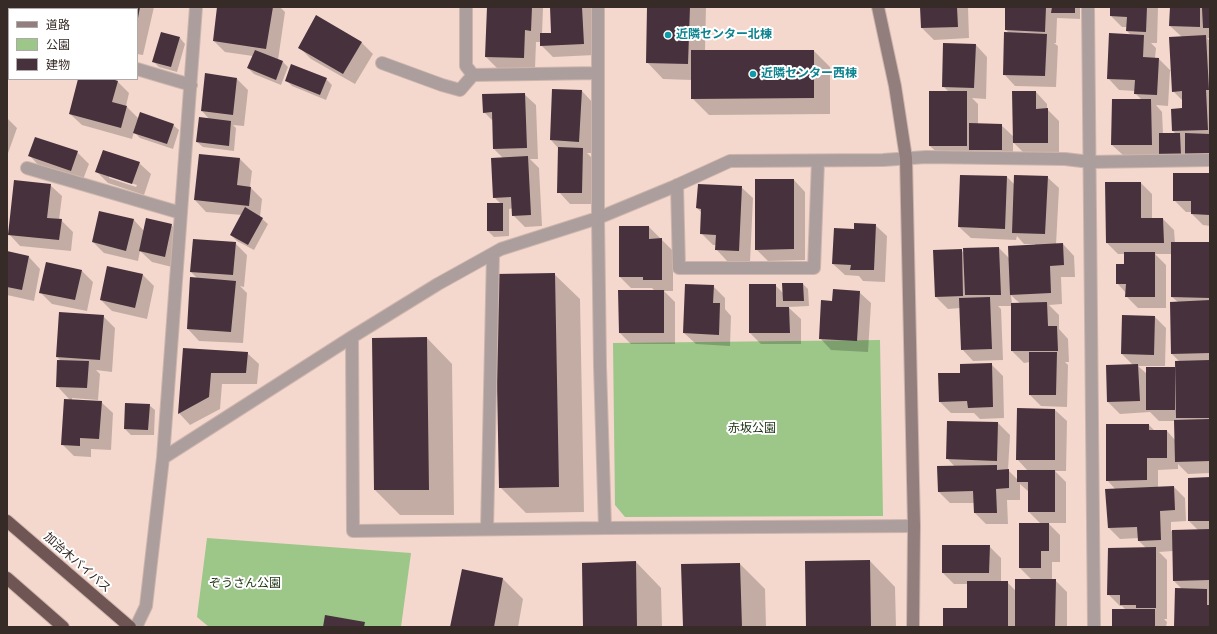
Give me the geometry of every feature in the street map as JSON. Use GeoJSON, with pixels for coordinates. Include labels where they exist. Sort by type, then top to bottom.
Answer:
{"type":"FeatureCollection","features":[{"type":"Feature","properties":{"kind":"highway","name":"加治木バイパス"},"geometry":{"type":"LineString","coordinates":[[7,521],[130,627]]}},
{"type":"Feature","properties":{"kind":"highway"},"geometry":{"type":"LineString","coordinates":[[7,578],[63,627]]}},
{"type":"Feature","properties":{"kind":"street"},"geometry":{"type":"LineString","coordinates":[[136,627],[146,606],[163,458],[196,7]]}},
{"type":"Feature","properties":{"kind":"street"},"geometry":{"type":"LineString","coordinates":[[466,7],[466,66],[473,75]]}},
{"type":"Feature","properties":{"kind":"street"},"geometry":{"type":"LineString","coordinates":[[598,7],[598,218],[600,366],[605,528]]}},
{"type":"Feature","properties":{"kind":"street"},"geometry":{"type":"LineString","coordinates":[[878,7],[894,86],[906,158],[914,526],[913,627]]}},
{"type":"Feature","properties":{"kind":"street"},"geometry":{"type":"LineString","coordinates":[[1088,7],[1094,627]]}},
{"type":"Feature","properties":{"kind":"street"},"geometry":{"type":"LineString","coordinates":[[382,62],[442,85],[460,90],[473,75],[598,73]]}},
{"type":"Feature","properties":{"kind":"street"},"geometry":{"type":"LineString","coordinates":[[138,70],[191,85]]}},
{"type":"Feature","properties":{"kind":"street"},"geometry":{"type":"LineString","coordinates":[[163,458],[352,337],[438,284],[501,249],[598,218],[730,161],[883,160],[906,158],[1065,158],[1090,162],[1210,160]]}},
{"type":"Feature","properties":{"kind":"street"},"geometry":{"type":"LineString","coordinates":[[677,185],[679,268],[814,268],[818,161]]}},
{"type":"Feature","properties":{"kind":"street"},"geometry":{"type":"LineString","coordinates":[[27,168],[181,213]]}},
{"type":"Feature","properties":{"kind":"street"},"geometry":{"type":"LineString","coordinates":[[487,529],[493,254]]}},
{"type":"Feature","properties":{"kind":"street"},"geometry":{"type":"LineString","coordinates":[[352,337],[353,531],[914,526]]}},
{"type":"Feature","properties":{"kind":"green space","name":"赤坂公園"},"geometry":{"type":"Polygon","coordinates":[[[880,340],[883,516],[625,517],[615,505],[613,343],[880,340]]]}},
{"type":"Feature","properties":{"kind":"green space","name":"ぞうさん公園"},"geometry":{"type":"Polygon","coordinates":[[[207,538],[411,553],[401,627],[209,627],[197,617],[207,538]]]}},
{"type":"Feature","properties":{"kind":"building"},"geometry":{"type":"Polygon","coordinates":[[[34,7],[36,8],[14,8],[34,7]]]}},
{"type":"Feature","properties":{"kind":"building"},"geometry":{"type":"Polygon","coordinates":[[[140,7],[138,18],[138,8],[106,8],[140,7]]]}},
{"type":"Feature","properties":{"kind":"building"},"geometry":{"type":"Polygon","coordinates":[[[217,7],[273,7],[266,49],[213,41],[217,7]]]}},
{"type":"Feature","properties":{"kind":"building"},"geometry":{"type":"Polygon","coordinates":[[[487,7],[532,7],[531,31],[525,30],[524,58],[485,57],[487,7]]]}},
{"type":"Feature","properties":{"kind":"building"},"geometry":{"type":"Polygon","coordinates":[[[550,7],[582,7],[584,44],[540,46],[540,33],[551,33],[550,7]]]}},
{"type":"Feature","properties":{"kind":"building","name":"近隣センター北棟"},"geometry":{"type":"Polygon","coordinates":[[[647,7],[690,7],[688,64],[646,63],[647,7]]]}},
{"type":"Feature","properties":{"kind":"building"},"geometry":{"type":"Polygon","coordinates":[[[920,7],[957,7],[958,27],[921,28],[920,7]]]}},
{"type":"Feature","properties":{"kind":"building"},"geometry":{"type":"Polygon","coordinates":[[[1005,7],[1046,7],[1045,32],[1005,30],[1005,7]]]}},
{"type":"Feature","properties":{"kind":"building"},"geometry":{"type":"Polygon","coordinates":[[[1052,7],[1075,7],[1075,13],[1051,13],[1052,7]]]}},
{"type":"Feature","properties":{"kind":"building"},"geometry":{"type":"Polygon","coordinates":[[[1110,7],[1147,7],[1146,32],[1126,31],[1127,17],[1110,16],[1110,7]]]}},
{"type":"Feature","properties":{"kind":"building"},"geometry":{"type":"Polygon","coordinates":[[[1170,7],[1200,7],[1200,27],[1169,26],[1170,7]]]}},
{"type":"Feature","properties":{"kind":"building"},"geometry":{"type":"Polygon","coordinates":[[[1202,8],[1210,8],[1210,28],[1203,28],[1202,8]]]}},
{"type":"Feature","properties":{"kind":"building"},"geometry":{"type":"Polygon","coordinates":[[[316,15],[362,42],[343,74],[298,48],[316,15]]]}},
{"type":"Feature","properties":{"kind":"building"},"geometry":{"type":"Polygon","coordinates":[[[161,32],[180,37],[171,67],[152,62],[161,32]]]}},
{"type":"Feature","properties":{"kind":"building"},"geometry":{"type":"Polygon","coordinates":[[[1004,32],[1047,34],[1045,76],[1003,75],[1004,32]]]}},
{"type":"Feature","properties":{"kind":"building"},"geometry":{"type":"Polygon","coordinates":[[[1109,33],[1144,35],[1143,57],[1159,58],[1157,95],[1134,94],[1135,80],[1107,79],[1109,33]]]}},
{"type":"Feature","properties":{"kind":"building"},"geometry":{"type":"Polygon","coordinates":[[[1206,35],[1209,90],[1206,90],[1208,130],[1172,131],[1171,109],[1182,108],[1182,91],[1172,92],[1169,37],[1206,35]]]}},
{"type":"Feature","properties":{"kind":"building"},"geometry":{"type":"Polygon","coordinates":[[[943,43],[976,44],[974,88],[942,87],[943,43]]]}},
{"type":"Feature","properties":{"kind":"building"},"geometry":{"type":"Polygon","coordinates":[[[255,50],[283,61],[276,80],[247,68],[255,50]]]}},
{"type":"Feature","properties":{"kind":"building","name":"近隣センター西棟"},"geometry":{"type":"Polygon","coordinates":[[[691,50],[814,50],[814,98],[691,99],[691,50]]]}},
{"type":"Feature","properties":{"kind":"building"},"geometry":{"type":"Polygon","coordinates":[[[291,64],[327,78],[320,95],[285,81],[291,64]]]}},
{"type":"Feature","properties":{"kind":"building"},"geometry":{"type":"Polygon","coordinates":[[[205,73],[237,78],[233,115],[201,111],[205,73]]]}},
{"type":"Feature","properties":{"kind":"building"},"geometry":{"type":"Polygon","coordinates":[[[78,80],[118,81],[112,102],[127,106],[121,128],[69,114],[78,80]]]}},
{"type":"Feature","properties":{"kind":"building"},"geometry":{"type":"Polygon","coordinates":[[[552,89],[582,90],[579,142],[550,140],[552,89]]]}},
{"type":"Feature","properties":{"kind":"building"},"geometry":{"type":"Polygon","coordinates":[[[929,91],[967,91],[967,146],[929,146],[929,91]]]}},
{"type":"Feature","properties":{"kind":"building"},"geometry":{"type":"Polygon","coordinates":[[[1012,91],[1036,91],[1036,109],[1048,108],[1048,143],[1013,143],[1012,91]]]}},
{"type":"Feature","properties":{"kind":"building"},"geometry":{"type":"Polygon","coordinates":[[[525,93],[527,148],[493,149],[492,112],[483,113],[482,94],[525,93]]]}},
{"type":"Feature","properties":{"kind":"building"},"geometry":{"type":"Polygon","coordinates":[[[1112,99],[1151,99],[1152,145],[1111,145],[1112,99]]]}},
{"type":"Feature","properties":{"kind":"building"},"geometry":{"type":"Polygon","coordinates":[[[140,112],[174,124],[167,144],[133,133],[140,112]]]}},
{"type":"Feature","properties":{"kind":"building"},"geometry":{"type":"Polygon","coordinates":[[[199,117],[231,121],[229,146],[196,142],[199,117]]]}},
{"type":"Feature","properties":{"kind":"building"},"geometry":{"type":"Polygon","coordinates":[[[969,123],[1002,124],[1002,150],[969,150],[969,123]]]}},
{"type":"Feature","properties":{"kind":"building"},"geometry":{"type":"Polygon","coordinates":[[[1159,133],[1180,133],[1181,155],[1159,155],[1159,133]]]}},
{"type":"Feature","properties":{"kind":"building"},"geometry":{"type":"Polygon","coordinates":[[[1185,133],[1210,134],[1210,154],[1185,154],[1185,133]]]}},
{"type":"Feature","properties":{"kind":"building"},"geometry":{"type":"Polygon","coordinates":[[[35,137],[78,151],[71,171],[28,156],[35,137]]]}},
{"type":"Feature","properties":{"kind":"building"},"geometry":{"type":"Polygon","coordinates":[[[558,147],[583,148],[582,193],[557,193],[558,147]]]}},
{"type":"Feature","properties":{"kind":"building"},"geometry":{"type":"Polygon","coordinates":[[[103,150],[140,162],[132,184],[95,172],[103,150]]]}},
{"type":"Feature","properties":{"kind":"building"},"geometry":{"type":"Polygon","coordinates":[[[199,154],[240,158],[237,185],[251,187],[249,206],[194,200],[199,154]]]}},
{"type":"Feature","properties":{"kind":"building"},"geometry":{"type":"Polygon","coordinates":[[[528,156],[531,215],[512,216],[511,197],[493,198],[491,158],[528,156]]]}},
{"type":"Feature","properties":{"kind":"building"},"geometry":{"type":"Polygon","coordinates":[[[1173,173],[1210,173],[1210,215],[1191,214],[1191,201],[1173,201],[1173,173]]]}},
{"type":"Feature","properties":{"kind":"building"},"geometry":{"type":"Polygon","coordinates":[[[960,175],[1007,176],[1005,229],[958,227],[960,175]]]}},
{"type":"Feature","properties":{"kind":"building"},"geometry":{"type":"Polygon","coordinates":[[[1014,175],[1048,176],[1045,234],[1012,233],[1014,175]]]}},
{"type":"Feature","properties":{"kind":"building"},"geometry":{"type":"Polygon","coordinates":[[[755,179],[794,179],[794,249],[755,250],[755,179]]]}},
{"type":"Feature","properties":{"kind":"building"},"geometry":{"type":"Polygon","coordinates":[[[14,180],[51,184],[47,218],[62,219],[59,240],[8,235],[14,180]]]}},
{"type":"Feature","properties":{"kind":"building"},"geometry":{"type":"Polygon","coordinates":[[[1105,182],[1141,182],[1141,218],[1163,218],[1164,243],[1106,243],[1105,182]]]}},
{"type":"Feature","properties":{"kind":"building"},"geometry":{"type":"Polygon","coordinates":[[[698,184],[742,186],[739,251],[715,250],[716,235],[700,234],[701,209],[696,208],[698,184]]]}},
{"type":"Feature","properties":{"kind":"building"},"geometry":{"type":"Polygon","coordinates":[[[487,203],[503,203],[503,231],[487,231],[487,203]]]}},
{"type":"Feature","properties":{"kind":"building"},"geometry":{"type":"Polygon","coordinates":[[[245,207],[263,218],[248,245],[230,235],[245,207]]]}},
{"type":"Feature","properties":{"kind":"building"},"geometry":{"type":"Polygon","coordinates":[[[99,211],[134,219],[126,251],[92,242],[99,211]]]}},
{"type":"Feature","properties":{"kind":"building"},"geometry":{"type":"Polygon","coordinates":[[[146,218],[172,224],[165,257],[139,251],[146,218]]]}},
{"type":"Feature","properties":{"kind":"building"},"geometry":{"type":"Polygon","coordinates":[[[854,223],[876,224],[874,270],[850,270],[851,265],[832,264],[834,228],[854,229],[854,223]]]}},
{"type":"Feature","properties":{"kind":"building"},"geometry":{"type":"Polygon","coordinates":[[[619,226],[649,226],[649,239],[662,238],[662,280],[643,280],[643,277],[619,277],[619,226]]]}},
{"type":"Feature","properties":{"kind":"building"},"geometry":{"type":"Polygon","coordinates":[[[193,239],[236,242],[233,275],[190,272],[193,239]]]}},
{"type":"Feature","properties":{"kind":"building"},"geometry":{"type":"Polygon","coordinates":[[[1171,242],[1210,242],[1210,298],[1171,297],[1171,242]]]}},
{"type":"Feature","properties":{"kind":"building"},"geometry":{"type":"Polygon","coordinates":[[[1063,243],[1064,265],[1050,266],[1051,293],[1010,295],[1008,246],[1063,243]]]}},
{"type":"Feature","properties":{"kind":"building"},"geometry":{"type":"Polygon","coordinates":[[[999,247],[1001,295],[965,295],[963,248],[999,247]]]}},
{"type":"Feature","properties":{"kind":"building"},"geometry":{"type":"Polygon","coordinates":[[[962,249],[963,296],[935,297],[933,250],[962,249]]]}},
{"type":"Feature","properties":{"kind":"building"},"geometry":{"type":"Polygon","coordinates":[[[7,251],[29,256],[22,290],[7,287],[7,251]]]}},
{"type":"Feature","properties":{"kind":"building"},"geometry":{"type":"Polygon","coordinates":[[[1124,252],[1155,252],[1155,297],[1125,297],[1126,284],[1116,284],[1116,264],[1124,264],[1124,252]]]}},
{"type":"Feature","properties":{"kind":"building"},"geometry":{"type":"Polygon","coordinates":[[[46,262],[82,270],[75,300],[39,293],[46,262]]]}},
{"type":"Feature","properties":{"kind":"building"},"geometry":{"type":"Polygon","coordinates":[[[107,266],[143,274],[135,308],[100,300],[107,266]]]}},
{"type":"Feature","properties":{"kind":"building"},"geometry":{"type":"Polygon","coordinates":[[[555,273],[559,487],[499,488],[495,274],[555,273]]]}},
{"type":"Feature","properties":{"kind":"building"},"geometry":{"type":"Polygon","coordinates":[[[190,277],[236,281],[231,332],[187,329],[190,277]]]}},
{"type":"Feature","properties":{"kind":"building"},"geometry":{"type":"Polygon","coordinates":[[[782,283],[803,283],[804,301],[783,301],[782,283]]]}},
{"type":"Feature","properties":{"kind":"building"},"geometry":{"type":"Polygon","coordinates":[[[685,284],[714,285],[713,303],[720,303],[719,335],[683,333],[685,284]]]}},
{"type":"Feature","properties":{"kind":"building"},"geometry":{"type":"Polygon","coordinates":[[[749,284],[776,284],[776,307],[789,307],[790,333],[749,333],[749,284]]]}},
{"type":"Feature","properties":{"kind":"building"},"geometry":{"type":"Polygon","coordinates":[[[833,289],[860,291],[857,341],[819,339],[821,300],[832,301],[833,289]]]}},
{"type":"Feature","properties":{"kind":"building"},"geometry":{"type":"Polygon","coordinates":[[[618,290],[664,290],[664,333],[619,333],[618,290]]]}},
{"type":"Feature","properties":{"kind":"building"},"geometry":{"type":"Polygon","coordinates":[[[990,297],[992,349],[961,350],[959,298],[990,297]]]}},
{"type":"Feature","properties":{"kind":"building"},"geometry":{"type":"Polygon","coordinates":[[[1210,300],[1210,353],[1171,354],[1170,302],[1210,300]]]}},
{"type":"Feature","properties":{"kind":"building"},"geometry":{"type":"Polygon","coordinates":[[[1047,302],[1048,326],[1057,326],[1058,351],[1011,351],[1011,303],[1047,302]]]}},
{"type":"Feature","properties":{"kind":"building"},"geometry":{"type":"Polygon","coordinates":[[[59,312],[104,315],[100,360],[56,357],[59,312]]]}},
{"type":"Feature","properties":{"kind":"building"},"geometry":{"type":"Polygon","coordinates":[[[1122,315],[1155,316],[1154,355],[1121,354],[1122,315]]]}},
{"type":"Feature","properties":{"kind":"building"},"geometry":{"type":"Polygon","coordinates":[[[427,337],[429,490],[374,490],[372,338],[427,337]]]}},
{"type":"Feature","properties":{"kind":"building"},"geometry":{"type":"Polygon","coordinates":[[[183,348],[248,352],[246,373],[211,373],[209,397],[178,414],[183,348]]]}},
{"type":"Feature","properties":{"kind":"building"},"geometry":{"type":"Polygon","coordinates":[[[1029,352],[1057,352],[1056,395],[1029,395],[1029,352]]]}},
{"type":"Feature","properties":{"kind":"building"},"geometry":{"type":"Polygon","coordinates":[[[57,360],[89,361],[87,388],[56,387],[57,360]]]}},
{"type":"Feature","properties":{"kind":"building"},"geometry":{"type":"Polygon","coordinates":[[[1210,360],[1210,418],[1176,418],[1175,361],[1210,360]]]}},
{"type":"Feature","properties":{"kind":"building"},"geometry":{"type":"Polygon","coordinates":[[[992,363],[993,407],[968,408],[967,401],[939,402],[938,373],[960,373],[960,364],[992,363]]]}},
{"type":"Feature","properties":{"kind":"building"},"geometry":{"type":"Polygon","coordinates":[[[1138,364],[1140,401],[1107,402],[1106,365],[1138,364]]]}},
{"type":"Feature","properties":{"kind":"building"},"geometry":{"type":"Polygon","coordinates":[[[1146,367],[1175,367],[1175,410],[1146,410],[1146,367]]]}},
{"type":"Feature","properties":{"kind":"building"},"geometry":{"type":"Polygon","coordinates":[[[64,399],[102,401],[99,439],[80,438],[80,446],[61,445],[64,399]]]}},
{"type":"Feature","properties":{"kind":"building"},"geometry":{"type":"Polygon","coordinates":[[[125,403],[150,404],[148,430],[124,429],[125,403]]]}},
{"type":"Feature","properties":{"kind":"building"},"geometry":{"type":"Polygon","coordinates":[[[1017,408],[1055,409],[1055,460],[1016,460],[1017,408]]]}},
{"type":"Feature","properties":{"kind":"building"},"geometry":{"type":"Polygon","coordinates":[[[1210,419],[1210,461],[1175,462],[1174,420],[1210,419]]]}},
{"type":"Feature","properties":{"kind":"building"},"geometry":{"type":"Polygon","coordinates":[[[947,421],[998,422],[997,461],[946,459],[947,421]]]}},
{"type":"Feature","properties":{"kind":"building"},"geometry":{"type":"Polygon","coordinates":[[[1106,424],[1149,424],[1149,430],[1167,430],[1167,458],[1147,458],[1147,480],[1106,481],[1106,424]]]}},
{"type":"Feature","properties":{"kind":"building"},"geometry":{"type":"Polygon","coordinates":[[[997,465],[997,470],[1009,469],[1009,488],[996,489],[997,513],[974,513],[973,491],[938,492],[937,466],[997,465]]]}},
{"type":"Feature","properties":{"kind":"building"},"geometry":{"type":"Polygon","coordinates":[[[1017,470],[1055,470],[1055,512],[1028,512],[1028,482],[1017,482],[1017,470]]]}},
{"type":"Feature","properties":{"kind":"building"},"geometry":{"type":"Polygon","coordinates":[[[1210,477],[1210,521],[1188,521],[1188,478],[1210,477]]]}},
{"type":"Feature","properties":{"kind":"building"},"geometry":{"type":"Polygon","coordinates":[[[1174,486],[1175,510],[1160,511],[1161,540],[1138,541],[1137,527],[1108,528],[1105,489],[1174,486]]]}},
{"type":"Feature","properties":{"kind":"building"},"geometry":{"type":"Polygon","coordinates":[[[1019,523],[1049,523],[1049,551],[1041,551],[1041,568],[1019,568],[1019,523]]]}},
{"type":"Feature","properties":{"kind":"building"},"geometry":{"type":"Polygon","coordinates":[[[1210,529],[1210,580],[1173,581],[1172,530],[1210,529]]]}},
{"type":"Feature","properties":{"kind":"building"},"geometry":{"type":"Polygon","coordinates":[[[942,545],[990,545],[989,573],[942,573],[942,545]]]}},
{"type":"Feature","properties":{"kind":"building"},"geometry":{"type":"Polygon","coordinates":[[[1156,547],[1156,608],[1136,608],[1136,605],[1120,605],[1120,595],[1107,595],[1108,548],[1156,547]]]}},
{"type":"Feature","properties":{"kind":"building"},"geometry":{"type":"Polygon","coordinates":[[[870,560],[871,627],[806,627],[805,561],[870,560]]]}},
{"type":"Feature","properties":{"kind":"building"},"geometry":{"type":"Polygon","coordinates":[[[636,561],[637,627],[583,627],[582,563],[636,561]]]}},
{"type":"Feature","properties":{"kind":"building"},"geometry":{"type":"Polygon","coordinates":[[[740,563],[742,627],[683,627],[681,564],[740,563]]]}},
{"type":"Feature","properties":{"kind":"building"},"geometry":{"type":"Polygon","coordinates":[[[462,569],[503,578],[494,627],[450,627],[462,569]]]}},
{"type":"Feature","properties":{"kind":"building"},"geometry":{"type":"Polygon","coordinates":[[[1015,579],[1056,579],[1055,627],[1015,627],[1015,579]]]}},
{"type":"Feature","properties":{"kind":"building"},"geometry":{"type":"Polygon","coordinates":[[[967,581],[1008,581],[1008,627],[943,627],[943,608],[967,608],[967,581]]]}},
{"type":"Feature","properties":{"kind":"building"},"geometry":{"type":"Polygon","coordinates":[[[1175,588],[1207,589],[1207,605],[1210,605],[1210,627],[1174,627],[1175,588]]]}},
{"type":"Feature","properties":{"kind":"building"},"geometry":{"type":"Polygon","coordinates":[[[1112,609],[1155,609],[1155,627],[1112,627],[1112,609]]]}},
{"type":"Feature","properties":{"kind":"building"},"geometry":{"type":"Polygon","coordinates":[[[325,615],[365,622],[364,627],[323,627],[325,615]]]}},
{"type":"Feature","properties":{"kind":"place","name":"近隣センター北棟"},"geometry":{"type":"Point","coordinates":[668,35]}},
{"type":"Feature","properties":{"kind":"place","name":"近隣センター西棟"},"geometry":{"type":"Point","coordinates":[753,74]}}]}
